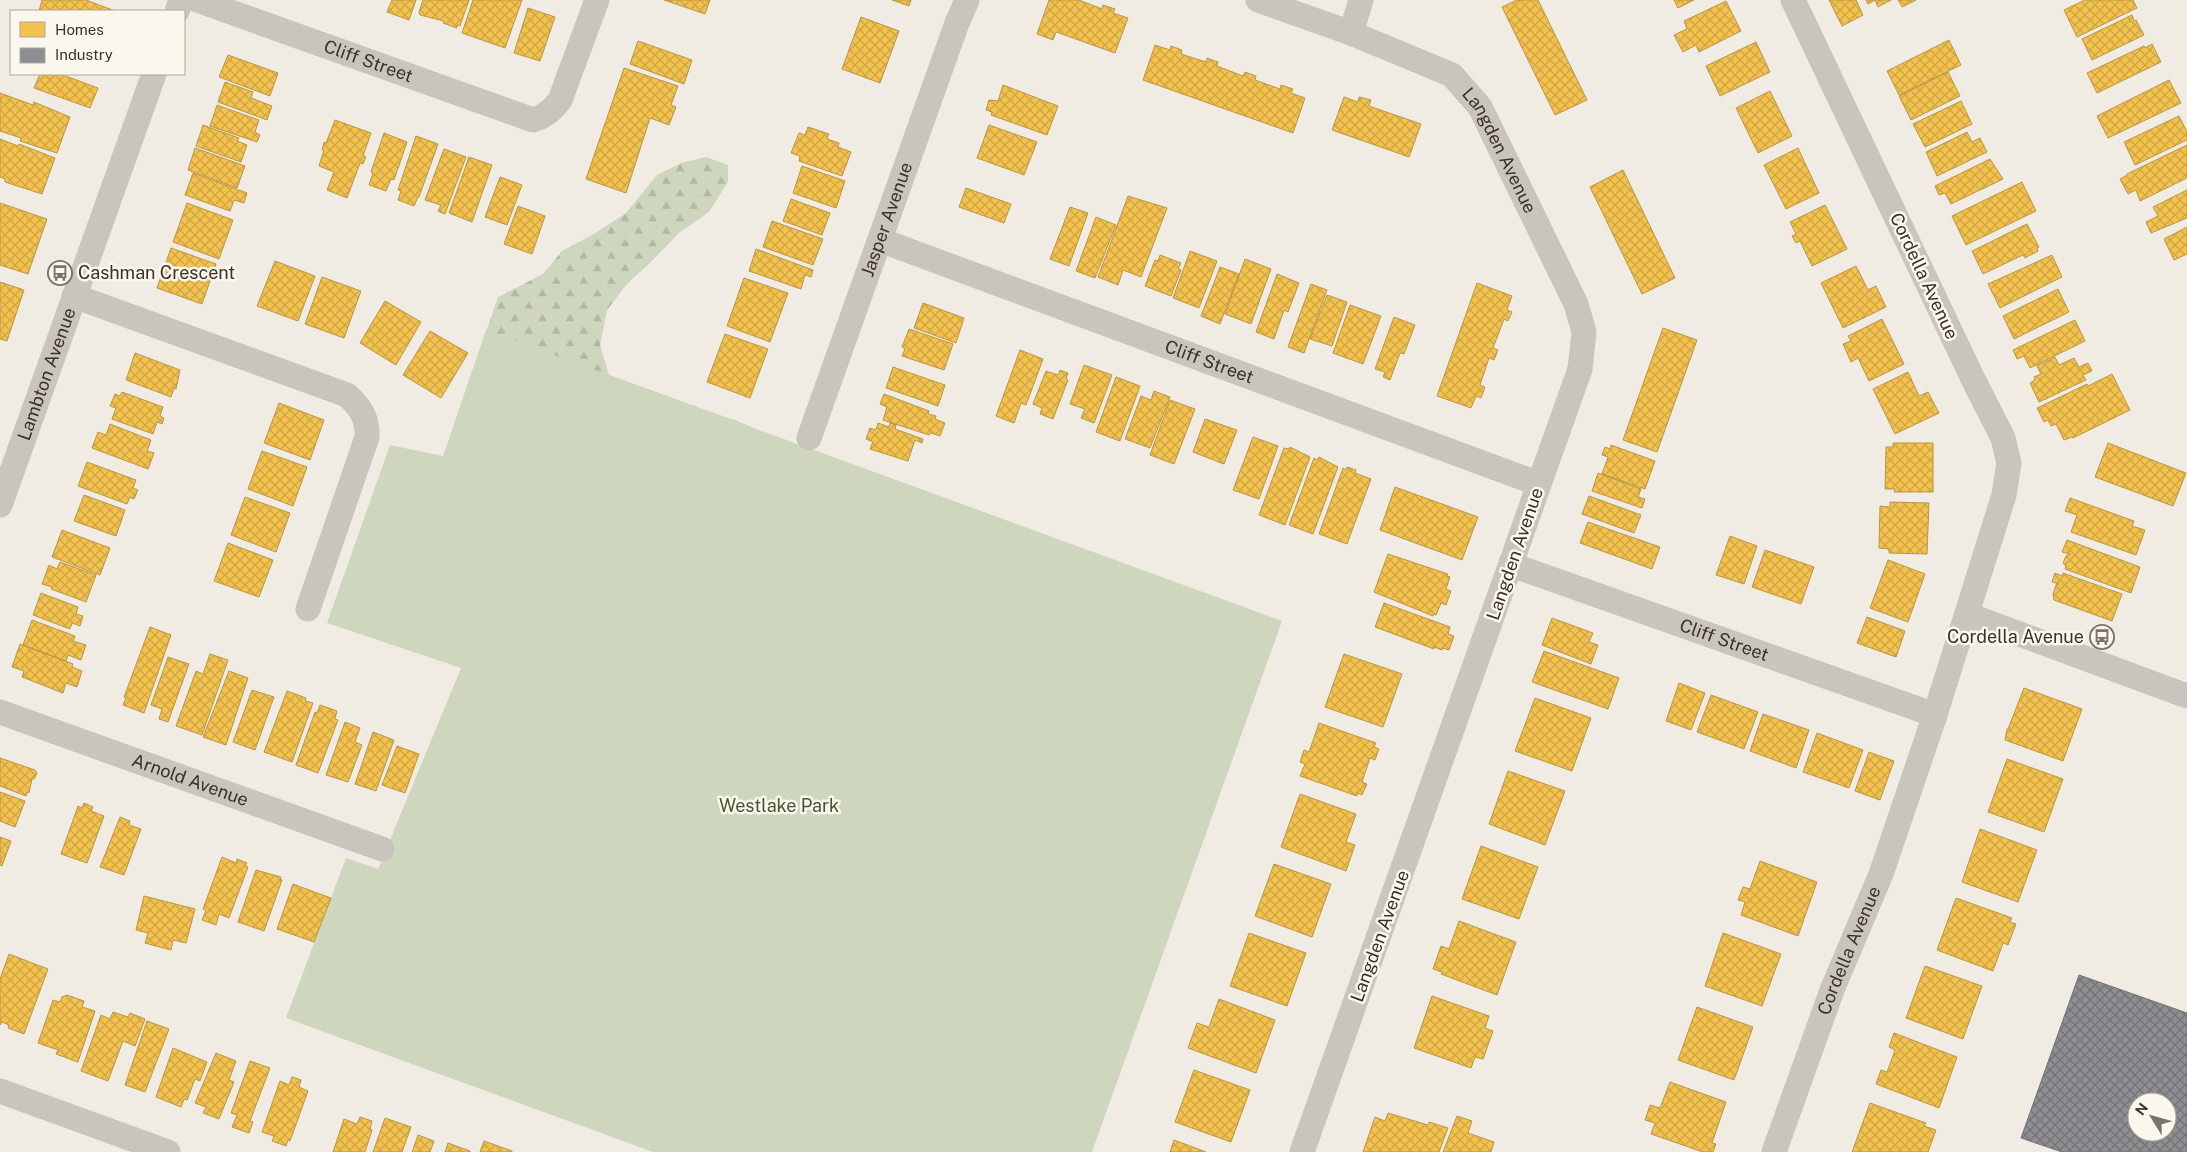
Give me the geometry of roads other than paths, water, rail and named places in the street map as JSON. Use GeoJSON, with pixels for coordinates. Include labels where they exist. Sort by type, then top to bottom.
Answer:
{"type":"FeatureCollection","features":[{"type":"Feature","properties":{"kind":"street","name":"Cliff Street"},"geometry":{"type":"LineString","coordinates":[[197,0],[533,120],[541,118],[552,111],[560,100],[596,0]]}},
{"type":"Feature","properties":{"kind":"street","name":"Jasper Avenue"},"geometry":{"type":"LineString","coordinates":[[809,438],[957,23],[967,0]]}},
{"type":"Feature","properties":{"kind":"street","name":"Langden Avenue"},"geometry":{"type":"LineString","coordinates":[[1258,0],[1351,33],[1452,75],[1480,107],[1576,304],[1584,332],[1580,369],[1302,1152]]}},
{"type":"Feature","properties":{"kind":"street"},"geometry":{"type":"LineString","coordinates":[[1351,33],[1361,0]]}},
{"type":"Feature","properties":{"kind":"street","name":"Cordella Avenue"},"geometry":{"type":"LineString","coordinates":[[1774,1152],[1832,990],[1881,874],[1968,615],[2004,495],[2009,463],[2003,438],[1793,0]]}},
{"type":"Feature","properties":{"kind":"street","name":"Lambton Avenue"},"geometry":{"type":"LineString","coordinates":[[0,505],[154,75]]}},
{"type":"Feature","properties":{"kind":"street","name":"Cliff Street"},"geometry":{"type":"LineString","coordinates":[[880,240],[1539,484]]}},
{"type":"Feature","properties":{"kind":"street"},"geometry":{"type":"LineString","coordinates":[[74,296],[347,394],[361,408],[368,427],[367,438],[308,608]]}},
{"type":"Feature","properties":{"kind":"street","name":"Cliff Street"},"geometry":{"type":"LineString","coordinates":[[1512,565],[1935,715]]}},
{"type":"Feature","properties":{"kind":"street"},"geometry":{"type":"LineString","coordinates":[[1968,615],[2187,696]]}},
{"type":"Feature","properties":{"kind":"street","name":"Arnold Avenue"},"geometry":{"type":"LineString","coordinates":[[0,712],[382,849]]}},
{"type":"Feature","properties":{"kind":"street"},"geometry":{"type":"LineString","coordinates":[[0,1091],[168,1152]]}},
{"type":"Feature","properties":{"kind":"place","name":"Cashman Crescent"},"geometry":{"type":"Point","coordinates":[60,273]}},
{"type":"Feature","properties":{"kind":"place","name":"Cordella Avenue"},"geometry":{"type":"Point","coordinates":[2102,637]}},
{"type":"Feature","properties":{"kind":"park label","name":"Westlake Park"},"geometry":{"type":"Point","coordinates":[779,806]}}]}
